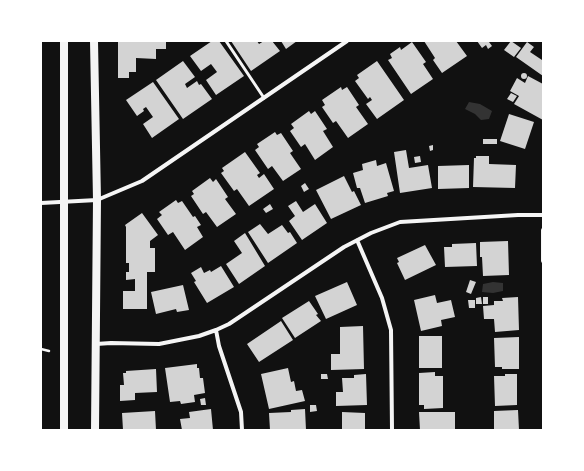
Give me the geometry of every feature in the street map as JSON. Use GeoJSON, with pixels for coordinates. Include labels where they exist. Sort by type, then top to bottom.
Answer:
{"type":"FeatureCollection","features":[{"type":"Feature","properties":{"kind":"main road"},"geometry":{"type":"LineString","coordinates":[[64,41],[64,430]]}},
{"type":"Feature","properties":{"kind":"main road"},"geometry":{"type":"LineString","coordinates":[[94,41],[97,200],[95,430]]}},
{"type":"Feature","properties":{"kind":"street"},"geometry":{"type":"LineString","coordinates":[[41,203],[97,200],[142,181],[347,41]]}},
{"type":"Feature","properties":{"kind":"street"},"geometry":{"type":"LineString","coordinates":[[96,344],[159,344],[199,336],[216,330],[229,324],[344,247],[371,233],[400,222],[518,215],[543,216]]}},
{"type":"Feature","properties":{"kind":"street"},"geometry":{"type":"LineString","coordinates":[[543,230],[543,261]]}},
{"type":"Feature","properties":{"kind":"street"},"geometry":{"type":"LineString","coordinates":[[357,240],[382,298],[391,330],[392,430]]}},
{"type":"Feature","properties":{"kind":"street"},"geometry":{"type":"LineString","coordinates":[[216,330],[219,346],[241,412],[242,430]]}},
{"type":"Feature","properties":{"kind":"lane"},"geometry":{"type":"LineString","coordinates":[[226,41],[264,98]]}},
{"type":"Feature","properties":{"kind":"path"},"geometry":{"type":"LineString","coordinates":[[41,349],[49,350]]}},
{"type":"Feature","properties":{"kind":"shaded area"},"geometry":{"type":"Polygon","coordinates":[[[469,102],[480,104],[492,111],[489,119],[481,120],[475,114],[465,109],[469,102]]]}},
{"type":"Feature","properties":{"kind":"shaded area"},"geometry":{"type":"Polygon","coordinates":[[[493,282],[503,283],[503,291],[493,293],[482,292],[483,284],[493,282]]]}},
{"type":"Feature","properties":{"kind":"building"},"geometry":{"type":"Polygon","coordinates":[[[118,41],[166,41],[166,49],[156,49],[156,59],[136,58],[136,72],[129,72],[129,78],[118,78],[118,41]]]}},
{"type":"Feature","properties":{"kind":"building"},"geometry":{"type":"Polygon","coordinates":[[[212,41],[219,41],[244,76],[216,95],[206,80],[217,72],[211,64],[201,71],[190,56],[212,41]]]}},
{"type":"Feature","properties":{"kind":"building"},"geometry":{"type":"Polygon","coordinates":[[[231,41],[257,41],[259,44],[264,41],[272,41],[280,51],[251,71],[231,41]]]}},
{"type":"Feature","properties":{"kind":"building"},"geometry":{"type":"Polygon","coordinates":[[[281,41],[297,41],[286,49],[281,41]]]}},
{"type":"Feature","properties":{"kind":"building"},"geometry":{"type":"Polygon","coordinates":[[[424,41],[456,41],[467,56],[442,73],[433,60],[435,58],[424,41]]]}},
{"type":"Feature","properties":{"kind":"building"},"geometry":{"type":"Polygon","coordinates":[[[477,41],[491,41],[489,42],[492,46],[488,49],[486,45],[482,48],[477,41]]]}},
{"type":"Feature","properties":{"kind":"building"},"geometry":{"type":"Polygon","coordinates":[[[511,41],[521,48],[514,57],[504,50],[511,41]]]}},
{"type":"Feature","properties":{"kind":"building"},"geometry":{"type":"Polygon","coordinates":[[[412,42],[426,62],[423,64],[433,79],[411,94],[388,60],[392,58],[390,54],[400,47],[401,50],[412,42]]]}},
{"type":"Feature","properties":{"kind":"building"},"geometry":{"type":"Polygon","coordinates":[[[527,42],[534,47],[530,52],[542,60],[543,59],[543,76],[516,57],[527,42]]]}},
{"type":"Feature","properties":{"kind":"building"},"geometry":{"type":"Polygon","coordinates":[[[183,61],[195,77],[185,84],[187,88],[197,81],[212,99],[183,119],[156,80],[183,61]]]}},
{"type":"Feature","properties":{"kind":"building"},"geometry":{"type":"Polygon","coordinates":[[[377,61],[404,100],[377,119],[366,104],[372,100],[370,97],[368,99],[355,81],[359,78],[357,75],[377,61]]]}},
{"type":"Feature","properties":{"kind":"building"},"geometry":{"type":"Polygon","coordinates":[[[524,73],[527,76],[524,79],[521,76],[524,73]]]}},
{"type":"Feature","properties":{"kind":"building"},"geometry":{"type":"Polygon","coordinates":[[[528,76],[543,84],[543,120],[514,104],[519,96],[510,91],[517,78],[525,83],[528,76]]]}},
{"type":"Feature","properties":{"kind":"building"},"geometry":{"type":"Polygon","coordinates":[[[153,82],[179,119],[152,138],[143,124],[153,117],[146,107],[143,109],[144,111],[137,116],[126,100],[153,82]]]}},
{"type":"Feature","properties":{"kind":"building"},"geometry":{"type":"Polygon","coordinates":[[[341,87],[342,90],[347,87],[359,105],[356,107],[368,124],[348,138],[336,121],[333,123],[322,107],[325,105],[322,100],[341,87]]]}},
{"type":"Feature","properties":{"kind":"building"},"geometry":{"type":"Polygon","coordinates":[[[511,93],[517,96],[513,102],[507,99],[511,93]]]}},
{"type":"Feature","properties":{"kind":"building"},"geometry":{"type":"Polygon","coordinates":[[[309,111],[311,114],[315,111],[327,129],[323,131],[333,147],[315,160],[305,144],[301,147],[290,131],[294,128],[291,124],[309,111]]]}},
{"type":"Feature","properties":{"kind":"building"},"geometry":{"type":"Polygon","coordinates":[[[509,114],[534,122],[525,149],[500,141],[509,114]]]}},
{"type":"Feature","properties":{"kind":"building"},"geometry":{"type":"Polygon","coordinates":[[[275,132],[277,135],[281,133],[293,151],[290,153],[301,169],[283,181],[272,166],[268,169],[255,150],[259,147],[257,144],[275,132]]]}},
{"type":"Feature","properties":{"kind":"building"},"geometry":{"type":"Polygon","coordinates":[[[483,139],[497,139],[497,144],[483,144],[483,139]]]}},
{"type":"Feature","properties":{"kind":"building"},"geometry":{"type":"Polygon","coordinates":[[[433,145],[433,150],[430,151],[429,146],[433,145]]]}},
{"type":"Feature","properties":{"kind":"building"},"geometry":{"type":"Polygon","coordinates":[[[406,150],[409,168],[428,165],[432,188],[400,193],[394,152],[406,150]]]}},
{"type":"Feature","properties":{"kind":"building"},"geometry":{"type":"Polygon","coordinates":[[[245,152],[260,173],[257,175],[259,178],[264,174],[274,189],[249,206],[237,189],[234,191],[221,173],[224,171],[222,168],[245,152]]]}},
{"type":"Feature","properties":{"kind":"building"},"geometry":{"type":"Polygon","coordinates":[[[420,156],[421,162],[415,163],[414,157],[420,156]]]}},
{"type":"Feature","properties":{"kind":"building"},"geometry":{"type":"Polygon","coordinates":[[[476,156],[489,156],[489,164],[516,165],[515,188],[473,187],[474,158],[476,158],[476,156]]]}},
{"type":"Feature","properties":{"kind":"building"},"geometry":{"type":"Polygon","coordinates":[[[376,160],[377,166],[386,163],[394,191],[387,193],[388,196],[365,203],[360,188],[357,188],[353,173],[363,170],[362,164],[376,160]]]}},
{"type":"Feature","properties":{"kind":"building"},"geometry":{"type":"Polygon","coordinates":[[[469,165],[469,188],[438,189],[438,166],[469,165]]]}},
{"type":"Feature","properties":{"kind":"building"},"geometry":{"type":"Polygon","coordinates":[[[344,176],[361,205],[331,219],[316,190],[344,176]]]}},
{"type":"Feature","properties":{"kind":"building"},"geometry":{"type":"Polygon","coordinates":[[[210,178],[213,182],[216,179],[228,197],[225,199],[236,214],[217,227],[206,212],[203,214],[191,196],[194,194],[192,191],[210,178]]]}},
{"type":"Feature","properties":{"kind":"building"},"geometry":{"type":"Polygon","coordinates":[[[305,183],[309,189],[304,192],[301,186],[305,183]]]}},
{"type":"Feature","properties":{"kind":"building"},"geometry":{"type":"Polygon","coordinates":[[[176,200],[178,203],[182,201],[193,217],[195,216],[201,225],[197,227],[203,237],[185,250],[173,232],[168,235],[157,219],[162,215],[159,212],[176,200]]]}},
{"type":"Feature","properties":{"kind":"building"},"geometry":{"type":"Polygon","coordinates":[[[296,201],[303,212],[315,204],[327,223],[302,240],[289,221],[295,216],[288,206],[296,201]]]}},
{"type":"Feature","properties":{"kind":"building"},"geometry":{"type":"Polygon","coordinates":[[[270,204],[273,209],[266,213],[263,209],[270,204]]]}},
{"type":"Feature","properties":{"kind":"building"},"geometry":{"type":"Polygon","coordinates":[[[142,213],[158,235],[150,241],[150,248],[155,248],[155,272],[147,272],[147,309],[123,309],[123,291],[135,291],[135,279],[126,280],[126,272],[129,272],[129,263],[126,263],[125,225],[142,213]]]}},
{"type":"Feature","properties":{"kind":"building"},"geometry":{"type":"Polygon","coordinates":[[[260,224],[268,234],[282,225],[288,233],[290,232],[297,243],[268,263],[248,232],[260,224]]]}},
{"type":"Feature","properties":{"kind":"building"},"geometry":{"type":"Polygon","coordinates":[[[245,233],[265,266],[239,284],[226,264],[242,253],[234,241],[245,233]]]}},
{"type":"Feature","properties":{"kind":"building"},"geometry":{"type":"Polygon","coordinates":[[[508,241],[509,275],[483,276],[482,257],[480,257],[480,242],[508,241]]]}},
{"type":"Feature","properties":{"kind":"building"},"geometry":{"type":"Polygon","coordinates":[[[476,243],[477,266],[445,267],[444,247],[452,247],[452,244],[476,243]]]}},
{"type":"Feature","properties":{"kind":"building"},"geometry":{"type":"Polygon","coordinates":[[[425,245],[436,265],[405,280],[397,263],[399,262],[397,258],[425,245]]]}},
{"type":"Feature","properties":{"kind":"building"},"geometry":{"type":"Polygon","coordinates":[[[221,266],[234,287],[207,303],[194,282],[196,281],[191,273],[201,267],[204,273],[210,270],[211,272],[221,266]]]}},
{"type":"Feature","properties":{"kind":"building"},"geometry":{"type":"Polygon","coordinates":[[[470,280],[476,282],[471,294],[466,292],[470,280]]]}},
{"type":"Feature","properties":{"kind":"building"},"geometry":{"type":"Polygon","coordinates":[[[347,282],[357,305],[326,319],[315,296],[347,282]]]}},
{"type":"Feature","properties":{"kind":"building"},"geometry":{"type":"Polygon","coordinates":[[[183,285],[189,310],[177,312],[176,309],[156,314],[151,292],[183,285]]]}},
{"type":"Feature","properties":{"kind":"building"},"geometry":{"type":"Polygon","coordinates":[[[435,295],[437,303],[451,300],[455,317],[441,320],[442,326],[421,331],[414,300],[435,295]]]}},
{"type":"Feature","properties":{"kind":"building"},"geometry":{"type":"Polygon","coordinates":[[[481,297],[482,304],[476,304],[476,298],[481,297]]]}},
{"type":"Feature","properties":{"kind":"building"},"geometry":{"type":"Polygon","coordinates":[[[483,297],[488,297],[488,304],[483,304],[483,297]]]}},
{"type":"Feature","properties":{"kind":"building"},"geometry":{"type":"Polygon","coordinates":[[[518,297],[519,330],[495,332],[494,319],[484,319],[483,306],[494,305],[494,301],[503,301],[502,298],[518,297]]]}},
{"type":"Feature","properties":{"kind":"building"},"geometry":{"type":"Polygon","coordinates":[[[468,300],[475,300],[475,308],[469,308],[468,300]]]}},
{"type":"Feature","properties":{"kind":"building"},"geometry":{"type":"Polygon","coordinates":[[[309,301],[318,314],[316,315],[321,321],[295,338],[282,318],[309,301]]]}},
{"type":"Feature","properties":{"kind":"building"},"geometry":{"type":"Polygon","coordinates":[[[281,321],[293,340],[259,362],[247,344],[281,321]]]}},
{"type":"Feature","properties":{"kind":"building"},"geometry":{"type":"Polygon","coordinates":[[[363,326],[364,369],[331,370],[331,354],[340,354],[340,327],[363,326]]]}},
{"type":"Feature","properties":{"kind":"building"},"geometry":{"type":"Polygon","coordinates":[[[419,336],[442,336],[442,368],[419,368],[419,336]]]}},
{"type":"Feature","properties":{"kind":"building"},"geometry":{"type":"Polygon","coordinates":[[[519,337],[519,369],[502,369],[502,367],[495,367],[494,338],[519,337]]]}},
{"type":"Feature","properties":{"kind":"building"},"geometry":{"type":"Polygon","coordinates":[[[197,364],[200,378],[203,378],[205,393],[194,395],[195,402],[181,404],[180,401],[170,402],[165,368],[197,364]]]}},
{"type":"Feature","properties":{"kind":"building"},"geometry":{"type":"Polygon","coordinates":[[[288,368],[291,382],[294,381],[296,391],[302,390],[305,401],[269,409],[261,374],[288,368]]]}},
{"type":"Feature","properties":{"kind":"building"},"geometry":{"type":"Polygon","coordinates":[[[156,369],[157,392],[135,393],[135,400],[120,401],[120,385],[124,385],[123,373],[126,373],[126,371],[156,369]]]}},
{"type":"Feature","properties":{"kind":"building"},"geometry":{"type":"Polygon","coordinates":[[[435,372],[435,376],[443,376],[443,408],[424,409],[424,405],[419,405],[419,373],[435,372]]]}},
{"type":"Feature","properties":{"kind":"building"},"geometry":{"type":"Polygon","coordinates":[[[321,374],[327,374],[328,379],[321,379],[321,374]]]}},
{"type":"Feature","properties":{"kind":"building"},"geometry":{"type":"Polygon","coordinates":[[[366,374],[367,405],[336,406],[336,392],[343,392],[342,378],[354,378],[354,375],[366,374]]]}},
{"type":"Feature","properties":{"kind":"building"},"geometry":{"type":"Polygon","coordinates":[[[505,374],[517,374],[517,405],[495,406],[494,376],[505,376],[505,374]]]}},
{"type":"Feature","properties":{"kind":"building"},"geometry":{"type":"Polygon","coordinates":[[[205,398],[206,405],[201,405],[200,399],[205,398]]]}},
{"type":"Feature","properties":{"kind":"building"},"geometry":{"type":"Polygon","coordinates":[[[310,405],[316,405],[317,411],[310,412],[310,405]]]}},
{"type":"Feature","properties":{"kind":"building"},"geometry":{"type":"Polygon","coordinates":[[[211,409],[213,430],[182,430],[180,419],[190,418],[189,412],[211,409]]]}},
{"type":"Feature","properties":{"kind":"building"},"geometry":{"type":"Polygon","coordinates":[[[305,409],[306,430],[270,430],[269,413],[291,412],[291,410],[305,409]]]}},
{"type":"Feature","properties":{"kind":"building"},"geometry":{"type":"Polygon","coordinates":[[[518,410],[519,430],[494,430],[494,411],[518,410]]]}},
{"type":"Feature","properties":{"kind":"building"},"geometry":{"type":"Polygon","coordinates":[[[155,411],[156,430],[123,430],[122,413],[155,411]]]}},
{"type":"Feature","properties":{"kind":"building"},"geometry":{"type":"Polygon","coordinates":[[[342,412],[365,413],[365,430],[342,430],[342,412]]]}},
{"type":"Feature","properties":{"kind":"building"},"geometry":{"type":"Polygon","coordinates":[[[419,412],[455,412],[455,430],[420,430],[419,412]]]}}]}
